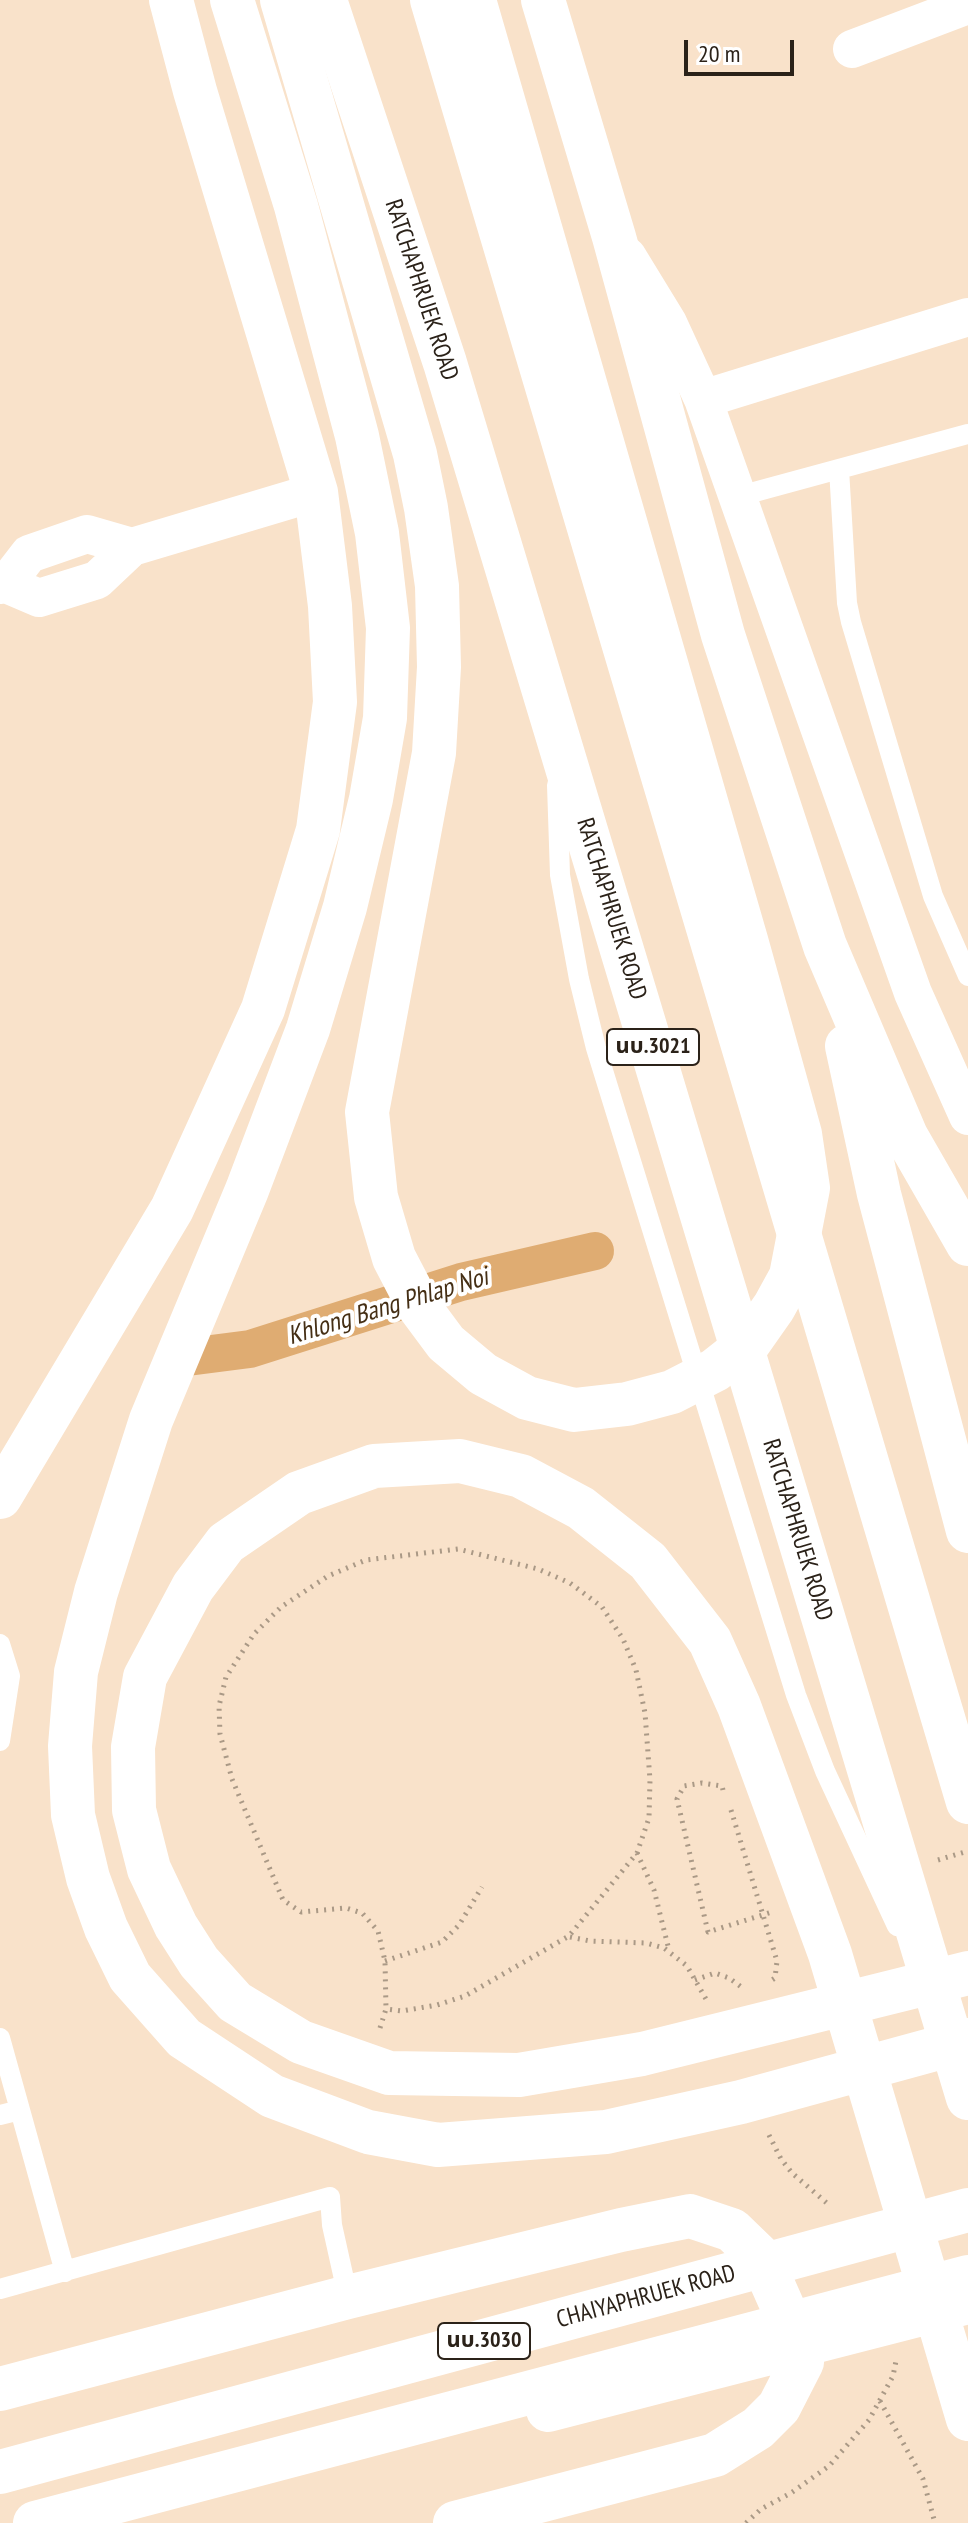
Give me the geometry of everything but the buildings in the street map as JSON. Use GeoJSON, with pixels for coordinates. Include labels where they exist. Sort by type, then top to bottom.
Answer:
{"type":"FeatureCollection","features":[{"type":"Feature","properties":{"kind":"main road"},"geometry":{"type":"LineString","coordinates":[[0,1497],[172,1209],[263,1009],[318,830],[335,702],[330,606],[316,492],[195,91],[171,0]]}},
{"type":"Feature","properties":{"kind":"main road"},"geometry":{"type":"LineString","coordinates":[[232,0],[296,206],[357,436],[377,533],[388,628],[385,718],[371,799],[345,907],[308,1029],[247,1190],[151,1420],[96,1592],[76,1672],[70,1746],[73,1815],[88,1878],[106,1928],[130,1977],[184,2038],[272,2096],[368,2132],[438,2145],[606,2132],[741,2102],[957,2033]]}},
{"type":"Feature","properties":{"kind":"main road"},"geometry":{"type":"LineString","coordinates":[[282,0],[415,454],[437,586],[439,667],[434,753],[367,1112],[376,1197],[394,1258],[420,1308],[446,1343],[483,1374],[527,1398],[574,1410],[627,1404],[672,1392],[715,1370],[748,1344],[791,1276],[808,1188],[800,1134],[474,0]]}},
{"type":"Feature","properties":{"kind":"main road","name":"RATCHAPHRUEK ROAD"},"geometry":{"type":"LineString","coordinates":[[325,0],[445,363],[554,718],[957,2033],[968,2098]]}},
{"type":"Feature","properties":{"kind":"main road"},"geometry":{"type":"LineString","coordinates":[[432,0],[968,1802]]}},
{"type":"Feature","properties":{"kind":"main road"},"geometry":{"type":"LineString","coordinates":[[543,0],[614,237],[723,635],[825,946],[906,1136],[968,1244]]}},
{"type":"Feature","properties":{"kind":"main road"},"geometry":{"type":"LineString","coordinates":[[825,946],[879,1194],[968,1531]]}},
{"type":"Feature","properties":{"kind":"main road"},"geometry":{"type":"LineString","coordinates":[[968,1973],[642,2054],[519,2075],[389,2073],[301,2042],[235,2002],[199,1962],[176,1926],[149,1869],[134,1810],[133,1747],[145,1677],[193,1587],[226,1543],[299,1493],[374,1466],[460,1461],[521,1476],[581,1508],[648,1561],[710,1641],[739,1706],[830,1954],[968,2419]]}},
{"type":"Feature","properties":{"kind":"main road","name":"CHAIYAPHRUEK ROAD"},"geometry":{"type":"LineString","coordinates":[[0,2472],[968,2210]]}},
{"type":"Feature","properties":{"kind":"main road"},"geometry":{"type":"LineString","coordinates":[[0,2389],[348,2297],[690,2216],[732,2230],[761,2258],[788,2319],[802,2362],[779,2407],[758,2428],[715,2455],[455,2523]]}},
{"type":"Feature","properties":{"kind":"main road"},"geometry":{"type":"LineString","coordinates":[[0,2483],[968,2225]]}},
{"type":"Feature","properties":{"kind":"main road","name":"นบ.3030"},"geometry":{"type":"LineString","coordinates":[[35,2523],[968,2277]]}},
{"type":"Feature","properties":{"kind":"main road"},"geometry":{"type":"LineString","coordinates":[[108,2523],[968,2302]]}},
{"type":"Feature","properties":{"kind":"street"},"geometry":{"type":"LineString","coordinates":[[852,49],[968,5]]}},
{"type":"Feature","properties":{"kind":"street"},"geometry":{"type":"LineString","coordinates":[[614,237],[668,323],[703,399],[913,993],[968,1116]]}},
{"type":"Feature","properties":{"kind":"street"},"geometry":{"type":"LineString","coordinates":[[703,399],[968,317]]}},
{"type":"Feature","properties":{"kind":"street"},"geometry":{"type":"LineString","coordinates":[[3,585],[39,598],[97,580],[132,547],[316,492]]}},
{"type":"Feature","properties":{"kind":"lane"},"geometry":{"type":"LineString","coordinates":[[736,497],[968,434]]}},
{"type":"Feature","properties":{"kind":"lane"},"geometry":{"type":"LineString","coordinates":[[839,469],[846,593],[851,622],[933,896],[968,976]]}},
{"type":"Feature","properties":{"kind":"lane"},"geometry":{"type":"LineString","coordinates":[[0,1644],[10,1676],[0,1741]]}},
{"type":"Feature","properties":{"kind":"lane"},"geometry":{"type":"LineString","coordinates":[[0,2038],[10,2112],[65,2272]]}},
{"type":"Feature","properties":{"kind":"lane"},"geometry":{"type":"LineString","coordinates":[[0,2289],[330,2197],[332,2225],[348,2297]]}},
{"type":"Feature","properties":{"kind":"path"},"geometry":{"type":"LineString","coordinates":[[377,2038],[386,2009],[385,1961],[378,1931],[362,1913],[346,1908],[301,1912],[283,1900],[232,1779],[220,1734],[219,1706],[226,1677],[254,1634],[281,1607],[340,1571],[366,1560],[458,1549],[538,1569],[570,1583],[602,1607],[623,1639],[636,1670],[645,1713],[650,1780],[649,1818],[637,1853],[569,1936],[465,1996],[402,2011],[386,2009]]}},
{"type":"Feature","properties":{"kind":"path"},"geometry":{"type":"LineString","coordinates":[[708,1932],[677,1799],[684,1786],[702,1783],[722,1786],[726,1797]]}},
{"type":"Feature","properties":{"kind":"path"},"geometry":{"type":"LineString","coordinates":[[730,1808],[777,1961],[775,1978],[763,1986]]}},
{"type":"Feature","properties":{"kind":"path"},"geometry":{"type":"LineString","coordinates":[[637,1853],[654,1890],[669,1953]]}},
{"type":"Feature","properties":{"kind":"path"},"geometry":{"type":"LineString","coordinates":[[385,1961],[442,1942],[459,1925],[482,1887]]}},
{"type":"Feature","properties":{"kind":"path"},"geometry":{"type":"LineString","coordinates":[[569,1936],[590,1941],[646,1943],[664,1948],[687,1966],[708,2005]]}},
{"type":"Feature","properties":{"kind":"path"},"geometry":{"type":"LineString","coordinates":[[695,1980],[715,1973],[729,1978],[751,1994]]}},
{"type":"Feature","properties":{"kind":"path"},"geometry":{"type":"LineString","coordinates":[[764,2125],[781,2159],[792,2173],[830,2206]]}},
{"type":"Feature","properties":{"kind":"path"},"geometry":{"type":"LineString","coordinates":[[746,2523],[761,2509],[791,2493],[829,2466],[869,2420],[893,2376],[898,2353]]}},
{"type":"Feature","properties":{"kind":"path"},"geometry":{"type":"LineString","coordinates":[[880,2400],[923,2479],[935,2523]]}},
{"type":"Feature","properties":{"kind":"waterway","name":"Khlong Bang Phlap Noi"},"geometry":{"type":"LineString","coordinates":[[180,1358],[250,1349],[461,1282],[595,1251]]}}]}
